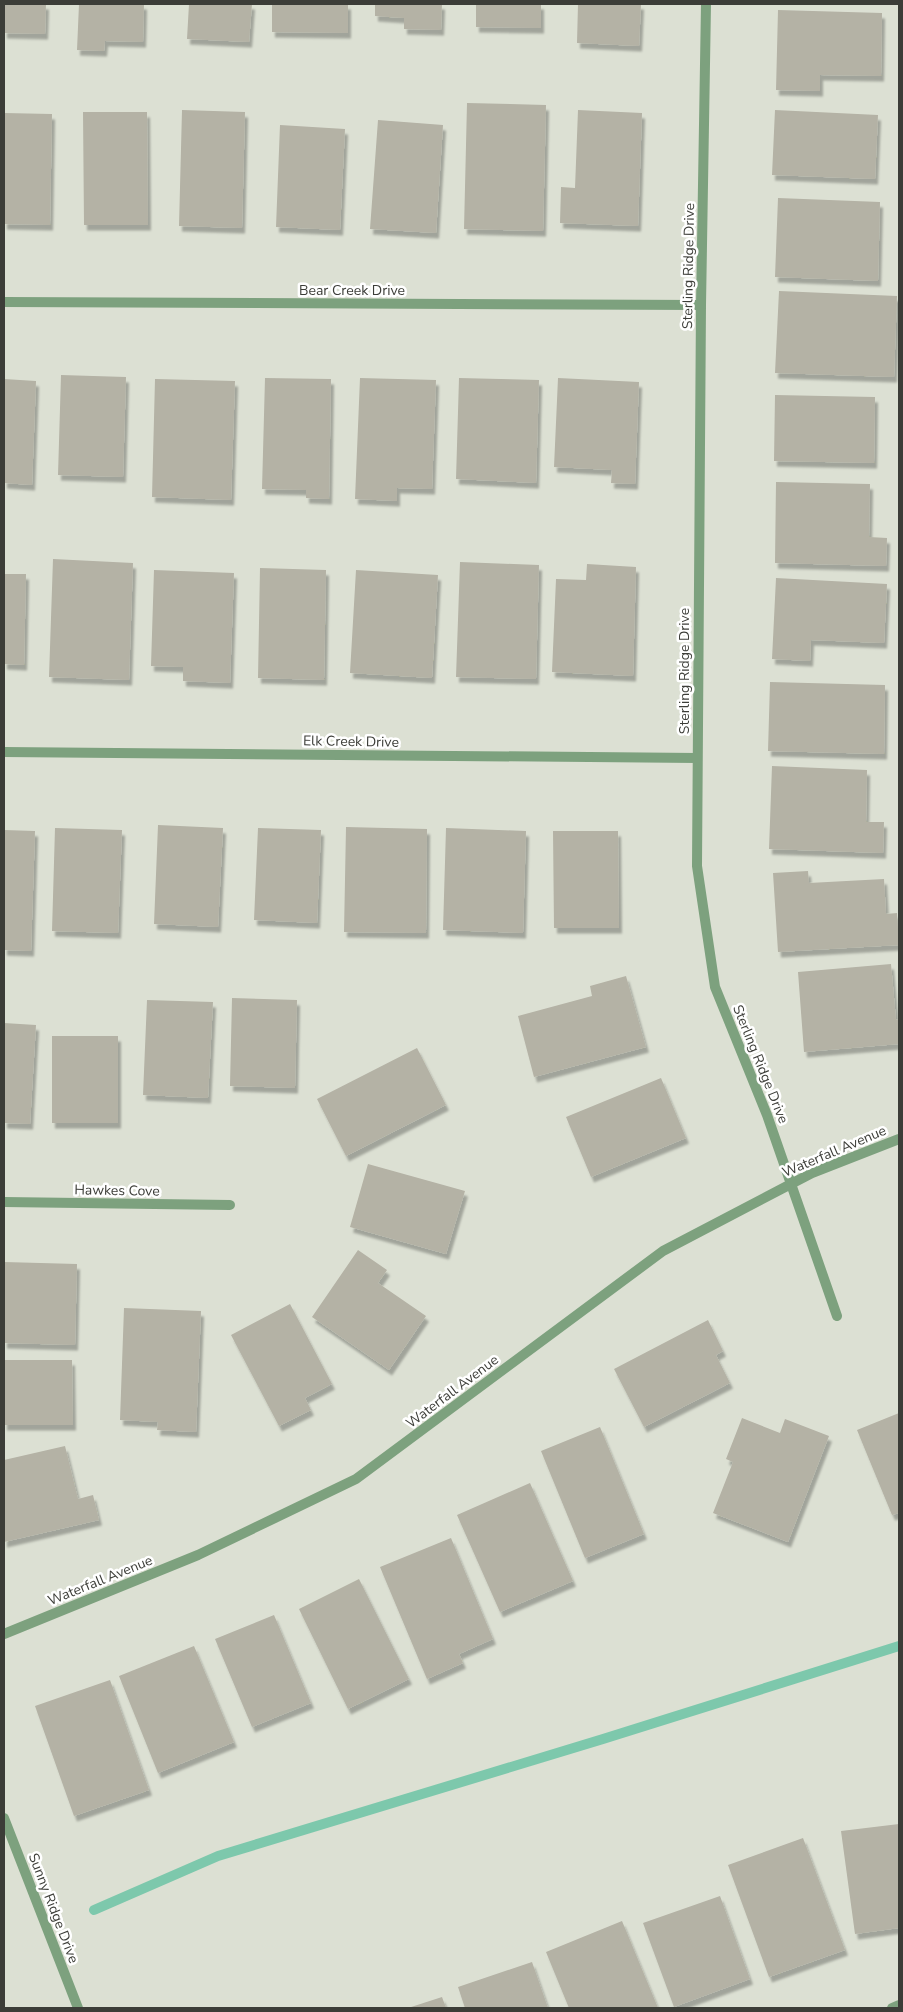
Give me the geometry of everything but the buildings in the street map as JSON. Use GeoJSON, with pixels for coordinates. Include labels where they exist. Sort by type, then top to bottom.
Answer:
{"type":"FeatureCollection","features":[{"type":"Feature","properties":{"kind":"street","name":"Sterling Ridge Drive"},"geometry":{"type":"LineString","coordinates":[[706,4],[701,305],[697,866],[715,987],[757,1089],[792,1183],[837,1316]]}},
{"type":"Feature","properties":{"kind":"street","name":"Bear Creek Drive"},"geometry":{"type":"LineString","coordinates":[[4,302],[701,305]]}},
{"type":"Feature","properties":{"kind":"street","name":"Elk Creek Drive"},"geometry":{"type":"LineString","coordinates":[[4,752],[698,758]]}},
{"type":"Feature","properties":{"kind":"street","name":"Waterfall Avenue"},"geometry":{"type":"LineString","coordinates":[[4,1634],[198,1555],[356,1479],[664,1250],[812,1173],[899,1139]]}},
{"type":"Feature","properties":{"kind":"street","name":"Hawkes Cove"},"geometry":{"type":"LineString","coordinates":[[4,1202],[230,1205]]}},
{"type":"Feature","properties":{"kind":"street","name":"Sunny Ridge Drive"},"geometry":{"type":"LineString","coordinates":[[4,1818],[78,2008]]}},
{"type":"Feature","properties":{"kind":"street"},"geometry":{"type":"LineString","coordinates":[[892,2008],[899,2006]]}},
{"type":"Feature","properties":{"kind":"waterway"},"geometry":{"type":"LineString","coordinates":[[94,1910],[218,1856],[603,1739],[899,1646]]}}]}
